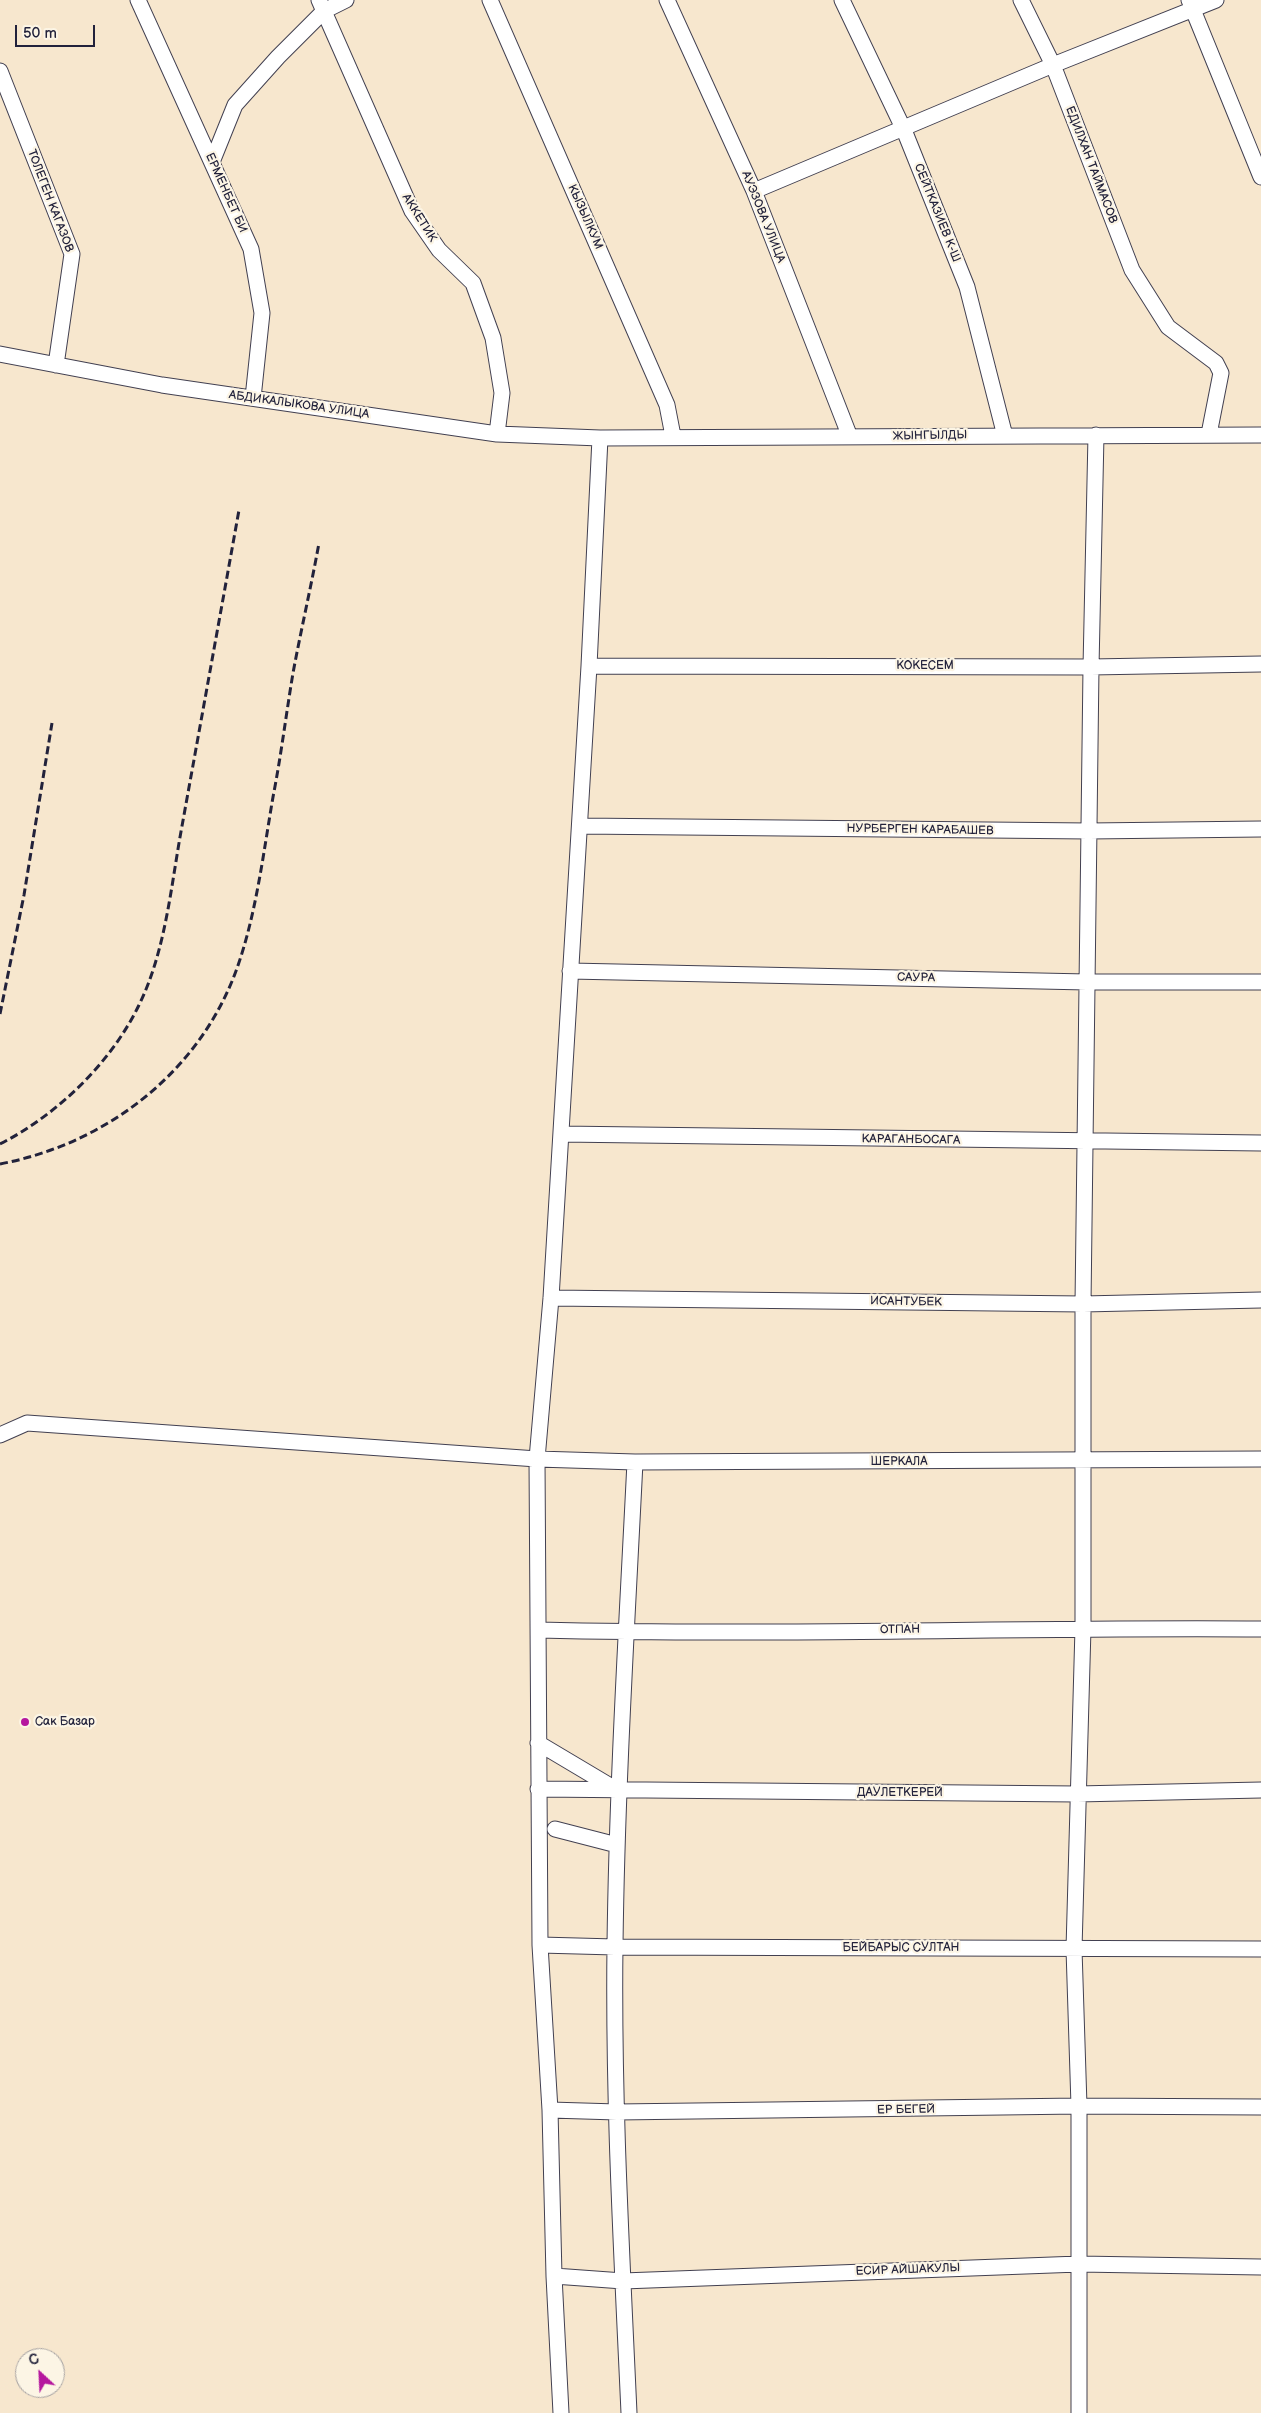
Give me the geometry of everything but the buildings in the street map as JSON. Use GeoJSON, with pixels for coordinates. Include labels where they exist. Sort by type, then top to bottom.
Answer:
{"type":"FeatureCollection","features":[{"type":"Feature","properties":{"kind":"street","name":"ЕРМЕНБЕТ БИ"},"geometry":{"type":"LineString","coordinates":[[138,0],[251,248],[262,313],[253,398]]}},
{"type":"Feature","properties":{"kind":"street"},"geometry":{"type":"LineString","coordinates":[[212,162],[235,105],[321,6],[346,0]]}},
{"type":"Feature","properties":{"kind":"street","name":"КЫЗЫЛКУМ"},"geometry":{"type":"LineString","coordinates":[[490,0],[667,405],[673,436]]}},
{"type":"Feature","properties":{"kind":"street","name":"АУЭЗОВА УЛИЦА"},"geometry":{"type":"LineString","coordinates":[[667,0],[754,191],[850,437]]}},
{"type":"Feature","properties":{"kind":"street","name":"СЕЙТКАЗИЕВ К-Ш"},"geometry":{"type":"LineString","coordinates":[[842,0],[904,130],[966,287],[1004,436]]}},
{"type":"Feature","properties":{"kind":"street","name":"ЕДИЛХАН ТАЙМАСОВ"},"geometry":{"type":"LineString","coordinates":[[1021,0],[1053,66],[1132,270],[1168,327],[1216,363],[1221,373],[1209,434]]}},
{"type":"Feature","properties":{"kind":"street"},"geometry":{"type":"LineString","coordinates":[[754,191],[904,130],[1191,5],[1216,0]]}},
{"type":"Feature","properties":{"kind":"street"},"geometry":{"type":"LineString","coordinates":[[1191,5],[1261,177]]}},
{"type":"Feature","properties":{"kind":"street","name":"АККЕТИК"},"geometry":{"type":"LineString","coordinates":[[321,6],[412,211],[439,250],[473,282],[494,347],[502,393],[497,434]]}},
{"type":"Feature","properties":{"kind":"street","name":"ТОЛЕГЕН КАГАЗОВ"},"geometry":{"type":"LineString","coordinates":[[0,71],[72,254],[56,365]]}},
{"type":"Feature","properties":{"kind":"street","name":"АБДИКАЛЫКОВА УЛИЦА"},"geometry":{"type":"LineString","coordinates":[[0,354],[162,384],[497,434],[600,438]]}},
{"type":"Feature","properties":{"kind":"street"},"geometry":{"type":"LineString","coordinates":[[1079,2413],[1080,2106],[1074,1949],[1083,1628],[1082,1460],[1088,831],[1096,435]]}},
{"type":"Feature","properties":{"kind":"street","name":"ЖЫНГЫЛДЫ"},"geometry":{"type":"LineString","coordinates":[[600,438],[673,436],[1261,435]]}},
{"type":"Feature","properties":{"kind":"street"},"geometry":{"type":"LineString","coordinates":[[561,2413],[554,2276],[550,2110],[540,1945],[537,1459],[551,1298],[590,666],[600,438]]}},
{"type":"Feature","properties":{"kind":"street","name":"КОКЕСЕМ"},"geometry":{"type":"LineString","coordinates":[[590,666],[1090,667],[1261,664]]}},
{"type":"Feature","properties":{"kind":"street","name":"НУРБЕРГЕН КАРАБАШЕВ"},"geometry":{"type":"LineString","coordinates":[[580,826],[1088,831],[1261,829]]}},
{"type":"Feature","properties":{"kind":"street","name":"САУРА"},"geometry":{"type":"LineString","coordinates":[[570,971],[1087,982],[1261,982]]}},
{"type":"Feature","properties":{"kind":"street","name":"КАРАГАНБОСАГА"},"geometry":{"type":"LineString","coordinates":[[561,1134],[1261,1143]]}},
{"type":"Feature","properties":{"kind":"street","name":"ИСАНТУБЕК"},"geometry":{"type":"LineString","coordinates":[[551,1298],[1083,1304],[1261,1300]]}},
{"type":"Feature","properties":{"kind":"street","name":"ШЕРКАЛА"},"geometry":{"type":"LineString","coordinates":[[0,1435],[27,1423],[537,1459],[635,1462],[1261,1459]]}},
{"type":"Feature","properties":{"kind":"street"},"geometry":{"type":"LineString","coordinates":[[629,2413],[617,2112],[615,1947],[618,1791],[635,1462]]}},
{"type":"Feature","properties":{"kind":"street","name":"ОТПАН"},"geometry":{"type":"LineString","coordinates":[[539,1630],[626,1632],[1083,1628],[1261,1629]]}},
{"type":"Feature","properties":{"kind":"street"},"geometry":{"type":"LineString","coordinates":[[538,1743],[618,1791]]}},
{"type":"Feature","properties":{"kind":"street","name":"ДАУЛЕТКЕРЕЙ"},"geometry":{"type":"LineString","coordinates":[[538,1789],[1077,1794],[1261,1790]]}},
{"type":"Feature","properties":{"kind":"street"},"geometry":{"type":"LineString","coordinates":[[555,1829],[617,1845]]}},
{"type":"Feature","properties":{"kind":"street","name":"БЕЙБАРЫС СУЛТАН"},"geometry":{"type":"LineString","coordinates":[[540,1945],[615,1947],[1261,1949]]}},
{"type":"Feature","properties":{"kind":"street","name":"ЕР БЕГЕЙ"},"geometry":{"type":"LineString","coordinates":[[550,2110],[617,2112],[1080,2106],[1261,2107]]}},
{"type":"Feature","properties":{"kind":"street","name":"ЕСИР АЙШАКУЛЫ"},"geometry":{"type":"LineString","coordinates":[[554,2276],[623,2281],[1079,2264],[1261,2267]]}},
{"type":"Feature","properties":{"kind":"railway"},"geometry":{"type":"LineString","coordinates":[[0,1144],[21,1132],[62,1103],[98,1067],[127,1026],[148,984],[162,940],[239,510]]}},
{"type":"Feature","properties":{"kind":"railway"},"geometry":{"type":"LineString","coordinates":[[0,1164],[39,1154],[76,1140],[111,1121],[143,1099],[172,1072],[198,1042],[219,1008],[236,971],[254,907],[293,673],[319,543]]}},
{"type":"Feature","properties":{"kind":"railway"},"geometry":{"type":"LineString","coordinates":[[0,1014],[24,895],[52,723]]}},
{"type":"Feature","properties":{"kind":"place","name":"Сак Базар"},"geometry":{"type":"Point","coordinates":[25,1722]}}]}
